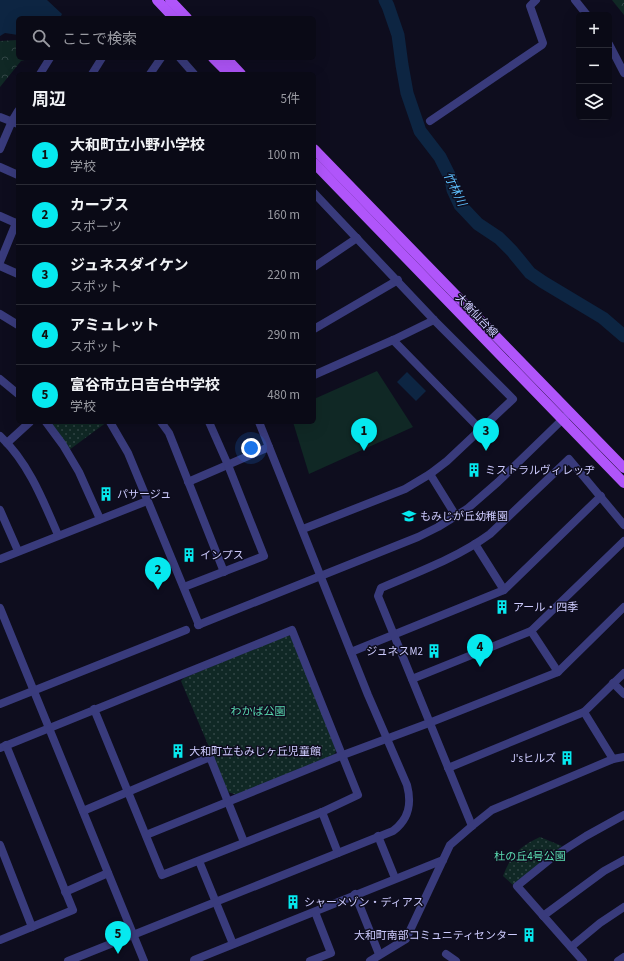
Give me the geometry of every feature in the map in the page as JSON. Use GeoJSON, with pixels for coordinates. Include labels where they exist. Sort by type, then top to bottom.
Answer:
{"type":"FeatureCollection","features":[{"type":"Feature","properties":{"kind":"main road"},"geometry":{"type":"LineString","coordinates":[[157,0],[172,16]]}},
{"type":"Feature","properties":{"kind":"main road"},"geometry":{"type":"LineString","coordinates":[[170,0],[185,16]]}},
{"type":"Feature","properties":{"kind":"main road"},"geometry":{"type":"LineString","coordinates":[[215,60],[226,72]]}},
{"type":"Feature","properties":{"kind":"main road"},"geometry":{"type":"LineString","coordinates":[[228,60],[240,72]]}},
{"type":"Feature","properties":{"kind":"main road","name":"大衡仙台線"},"geometry":{"type":"LineString","coordinates":[[316,151],[566,416],[624,483]]}},
{"type":"Feature","properties":{"kind":"main road","name":"大衡仙台線"},"geometry":{"type":"LineString","coordinates":[[316,165],[566,416],[624,468]]}},
{"type":"Feature","properties":{"kind":"street"},"geometry":{"type":"LineString","coordinates":[[430,121],[542,45],[543,43],[530,6],[536,0]]}},
{"type":"Feature","properties":{"kind":"street"},"geometry":{"type":"LineString","coordinates":[[575,0],[585,12]]}},
{"type":"Feature","properties":{"kind":"street"},"geometry":{"type":"LineString","coordinates":[[611,48],[624,73]]}},
{"type":"Feature","properties":{"kind":"street"},"geometry":{"type":"LineString","coordinates":[[41,72],[49,60]]}},
{"type":"Feature","properties":{"kind":"street"},"geometry":{"type":"LineString","coordinates":[[93,72],[101,60]]}},
{"type":"Feature","properties":{"kind":"street"},"geometry":{"type":"LineString","coordinates":[[151,72],[160,60]]}},
{"type":"Feature","properties":{"kind":"street"},"geometry":{"type":"LineString","coordinates":[[182,60],[192,72]]}},
{"type":"Feature","properties":{"kind":"street"},"geometry":{"type":"LineString","coordinates":[[0,116],[15,123],[0,149]]}},
{"type":"Feature","properties":{"kind":"street"},"geometry":{"type":"LineString","coordinates":[[0,167],[16,174]]}},
{"type":"Feature","properties":{"kind":"street"},"geometry":{"type":"LineString","coordinates":[[303,529],[405,488],[430,474],[447,461],[513,399],[434,320],[357,238],[316,198]]}},
{"type":"Feature","properties":{"kind":"street"},"geometry":{"type":"LineString","coordinates":[[0,216],[16,224]]}},
{"type":"Feature","properties":{"kind":"street"},"geometry":{"type":"LineString","coordinates":[[0,262],[16,226]]}},
{"type":"Feature","properties":{"kind":"street"},"geometry":{"type":"LineString","coordinates":[[316,267],[357,238]]}},
{"type":"Feature","properties":{"kind":"street"},"geometry":{"type":"LineString","coordinates":[[0,266],[16,273]]}},
{"type":"Feature","properties":{"kind":"street"},"geometry":{"type":"LineString","coordinates":[[316,328],[398,280]]}},
{"type":"Feature","properties":{"kind":"street"},"geometry":{"type":"LineString","coordinates":[[0,314],[16,324]]}},
{"type":"Feature","properties":{"kind":"street"},"geometry":{"type":"LineString","coordinates":[[316,374],[434,320]]}},
{"type":"Feature","properties":{"kind":"street"},"geometry":{"type":"LineString","coordinates":[[393,340],[481,430]]}},
{"type":"Feature","properties":{"kind":"street"},"geometry":{"type":"LineString","coordinates":[[0,379],[16,392]]}},
{"type":"Feature","properties":{"kind":"street"},"geometry":{"type":"LineString","coordinates":[[111,424],[128,453],[198,625],[418,537],[456,516],[467,509],[498,482],[566,416]]}},
{"type":"Feature","properties":{"kind":"street"},"geometry":{"type":"LineString","coordinates":[[7,443],[28,424]]}},
{"type":"Feature","properties":{"kind":"street"},"geometry":{"type":"LineString","coordinates":[[47,424],[80,472],[100,519]]}},
{"type":"Feature","properties":{"kind":"street"},"geometry":{"type":"LineString","coordinates":[[162,424],[169,433],[224,572]]}},
{"type":"Feature","properties":{"kind":"street"},"geometry":{"type":"LineString","coordinates":[[184,588],[264,556],[228,465],[210,424]]}},
{"type":"Feature","properties":{"kind":"street"},"geometry":{"type":"LineString","coordinates":[[68,961],[393,831],[400,825],[406,816],[410,805],[410,796],[407,785],[351,652],[260,424]]}},
{"type":"Feature","properties":{"kind":"street"},"geometry":{"type":"LineString","coordinates":[[0,436],[27,469],[39,491],[58,535]]}},
{"type":"Feature","properties":{"kind":"street"},"geometry":{"type":"LineString","coordinates":[[188,482],[269,447]]}},
{"type":"Feature","properties":{"kind":"street"},"geometry":{"type":"LineString","coordinates":[[472,826],[378,596],[381,588],[431,566],[475,544],[490,534],[569,459],[624,524]]}},
{"type":"Feature","properties":{"kind":"street"},"geometry":{"type":"LineString","coordinates":[[430,474],[456,516]]}},
{"type":"Feature","properties":{"kind":"street"},"geometry":{"type":"LineString","coordinates":[[351,652],[504,590],[601,496]]}},
{"type":"Feature","properties":{"kind":"street"},"geometry":{"type":"LineString","coordinates":[[0,558],[147,501]]}},
{"type":"Feature","properties":{"kind":"street"},"geometry":{"type":"LineString","coordinates":[[0,510],[18,551]]}},
{"type":"Feature","properties":{"kind":"street"},"geometry":{"type":"LineString","coordinates":[[412,679],[531,631],[624,541]]}},
{"type":"Feature","properties":{"kind":"street"},"geometry":{"type":"LineString","coordinates":[[475,544],[504,590]]}},
{"type":"Feature","properties":{"kind":"street"},"geometry":{"type":"LineString","coordinates":[[146,835],[343,755],[558,672],[624,607]]}},
{"type":"Feature","properties":{"kind":"street"},"geometry":{"type":"LineString","coordinates":[[0,608],[144,961]]}},
{"type":"Feature","properties":{"kind":"street"},"geometry":{"type":"LineString","coordinates":[[0,704],[186,630]]}},
{"type":"Feature","properties":{"kind":"street"},"geometry":{"type":"LineString","coordinates":[[0,940],[72,910],[3,747],[94,709],[292,630],[358,795],[322,812],[162,875],[94,709]]}},
{"type":"Feature","properties":{"kind":"street"},"geometry":{"type":"LineString","coordinates":[[531,631],[558,672]]}},
{"type":"Feature","properties":{"kind":"street"},"geometry":{"type":"LineString","coordinates":[[448,768],[584,712],[624,673]]}},
{"type":"Feature","properties":{"kind":"street"},"geometry":{"type":"LineString","coordinates":[[613,683],[624,694]]}},
{"type":"Feature","properties":{"kind":"street"},"geometry":{"type":"LineString","coordinates":[[584,712],[613,759]]}},
{"type":"Feature","properties":{"kind":"street"},"geometry":{"type":"LineString","coordinates":[[83,811],[210,757],[244,842]]}},
{"type":"Feature","properties":{"kind":"street"},"geometry":{"type":"LineString","coordinates":[[370,961],[406,938],[450,845],[472,826],[492,810],[613,759],[624,757]]}},
{"type":"Feature","properties":{"kind":"street"},"geometry":{"type":"LineString","coordinates":[[322,812],[338,853]]}},
{"type":"Feature","properties":{"kind":"street"},"geometry":{"type":"LineString","coordinates":[[583,961],[517,886],[553,857],[586,836],[624,815]]}},
{"type":"Feature","properties":{"kind":"street"},"geometry":{"type":"LineString","coordinates":[[378,836],[395,878]]}},
{"type":"Feature","properties":{"kind":"street"},"geometry":{"type":"LineString","coordinates":[[0,845],[32,927]]}},
{"type":"Feature","properties":{"kind":"street"},"geometry":{"type":"LineString","coordinates":[[194,961],[315,912],[355,894],[443,860]]}},
{"type":"Feature","properties":{"kind":"street"},"geometry":{"type":"LineString","coordinates":[[543,916],[604,871],[624,860]]}},
{"type":"Feature","properties":{"kind":"street"},"geometry":{"type":"LineString","coordinates":[[199,861],[233,944]]}},
{"type":"Feature","properties":{"kind":"street"},"geometry":{"type":"LineString","coordinates":[[65,892],[108,873]]}},
{"type":"Feature","properties":{"kind":"street"},"geometry":{"type":"LineString","coordinates":[[355,894],[379,954]]}},
{"type":"Feature","properties":{"kind":"street"},"geometry":{"type":"LineString","coordinates":[[571,947],[600,923],[624,907]]}},
{"type":"Feature","properties":{"kind":"street"},"geometry":{"type":"LineString","coordinates":[[310,961],[331,953],[315,912]]}},
{"type":"Feature","properties":{"kind":"street"},"geometry":{"type":"LineString","coordinates":[[446,954],[456,961]]}},
{"type":"Feature","properties":{"kind":"street"},"geometry":{"type":"LineString","coordinates":[[618,961],[624,957]]}},
{"type":"Feature","properties":{"kind":"green space"},"geometry":{"type":"Polygon","coordinates":[[[612,0],[624,0],[624,15],[612,0]]]}},
{"type":"Feature","properties":{"kind":"green space"},"geometry":{"type":"Polygon","coordinates":[[[16,40],[16,60],[25,60],[21,61],[0,87],[0,41],[16,40]]]}},
{"type":"Feature","properties":{"kind":"green space"},"geometry":{"type":"Polygon","coordinates":[[[377,371],[413,427],[309,474],[294,424],[316,424],[316,398],[377,371]]]}},
{"type":"Feature","properties":{"kind":"green space"},"geometry":{"type":"Polygon","coordinates":[[[51,424],[104,424],[69,450],[51,424]]]}},
{"type":"Feature","properties":{"kind":"green space","name":"わかば公園"},"geometry":{"type":"Polygon","coordinates":[[[287,635],[291,637],[337,749],[334,755],[237,795],[228,792],[181,681],[184,678],[287,635]]]}},
{"type":"Feature","properties":{"kind":"green space","name":"杜の丘4号公園"},"geometry":{"type":"Polygon","coordinates":[[[540,837],[562,846],[513,885],[503,876],[509,862],[517,852],[527,844],[540,837]]]}},
{"type":"Feature","properties":{"kind":"water"},"geometry":{"type":"Polygon","coordinates":[[[0,0],[47,0],[62,14],[61,16],[16,16],[16,35],[5,33],[0,36],[0,0]]]}},
{"type":"Feature","properties":{"kind":"water"},"geometry":{"type":"Polygon","coordinates":[[[407,372],[426,391],[416,401],[397,382],[407,372]]]}},
{"type":"Feature","properties":{"kind":"waterway","name":"竹林川"},"geometry":{"type":"LineString","coordinates":[[385,0],[398,35],[407,93],[420,131],[440,157],[451,179],[453,190],[460,205],[478,224],[499,238],[530,273],[603,318],[624,336]]}},
{"type":"Feature","properties":{"kind":"place","name":"大和町立小野小学校"},"geometry":{"type":"Point","coordinates":[364,451]}},
{"type":"Feature","properties":{"kind":"place","name":"ジュネスダイケン"},"geometry":{"type":"Point","coordinates":[486,451]}},
{"type":"Feature","properties":{"kind":"place","name":"ミストラルヴィレッヂ"},"geometry":{"type":"Point","coordinates":[474,470]}},
{"type":"Feature","properties":{"kind":"place","name":"パサージュ"},"geometry":{"type":"Point","coordinates":[106,494]}},
{"type":"Feature","properties":{"kind":"place","name":"もみじが丘幼稚園"},"geometry":{"type":"Point","coordinates":[409,516]}},
{"type":"Feature","properties":{"kind":"place","name":"インプス"},"geometry":{"type":"Point","coordinates":[189,555]}},
{"type":"Feature","properties":{"kind":"place","name":"カーブス"},"geometry":{"type":"Point","coordinates":[158,590]}},
{"type":"Feature","properties":{"kind":"place","name":"アール・四季"},"geometry":{"type":"Point","coordinates":[502,607]}},
{"type":"Feature","properties":{"kind":"place","name":"ジュネスM2"},"geometry":{"type":"Point","coordinates":[434,651]}},
{"type":"Feature","properties":{"kind":"place","name":"アミュレット"},"geometry":{"type":"Point","coordinates":[480,667]}},
{"type":"Feature","properties":{"kind":"place","name":"大和町立もみじヶ丘児童館"},"geometry":{"type":"Point","coordinates":[178,751]}},
{"type":"Feature","properties":{"kind":"place","name":"J'sヒルズ"},"geometry":{"type":"Point","coordinates":[567,758]}},
{"type":"Feature","properties":{"kind":"place","name":"シャーメゾン・ディアス"},"geometry":{"type":"Point","coordinates":[293,902]}},
{"type":"Feature","properties":{"kind":"place","name":"大和町南部コミュニティセンター"},"geometry":{"type":"Point","coordinates":[529,935]}},
{"type":"Feature","properties":{"kind":"place","name":"富谷市立日吉台中学校"},"geometry":{"type":"Point","coordinates":[118,954]}}]}
